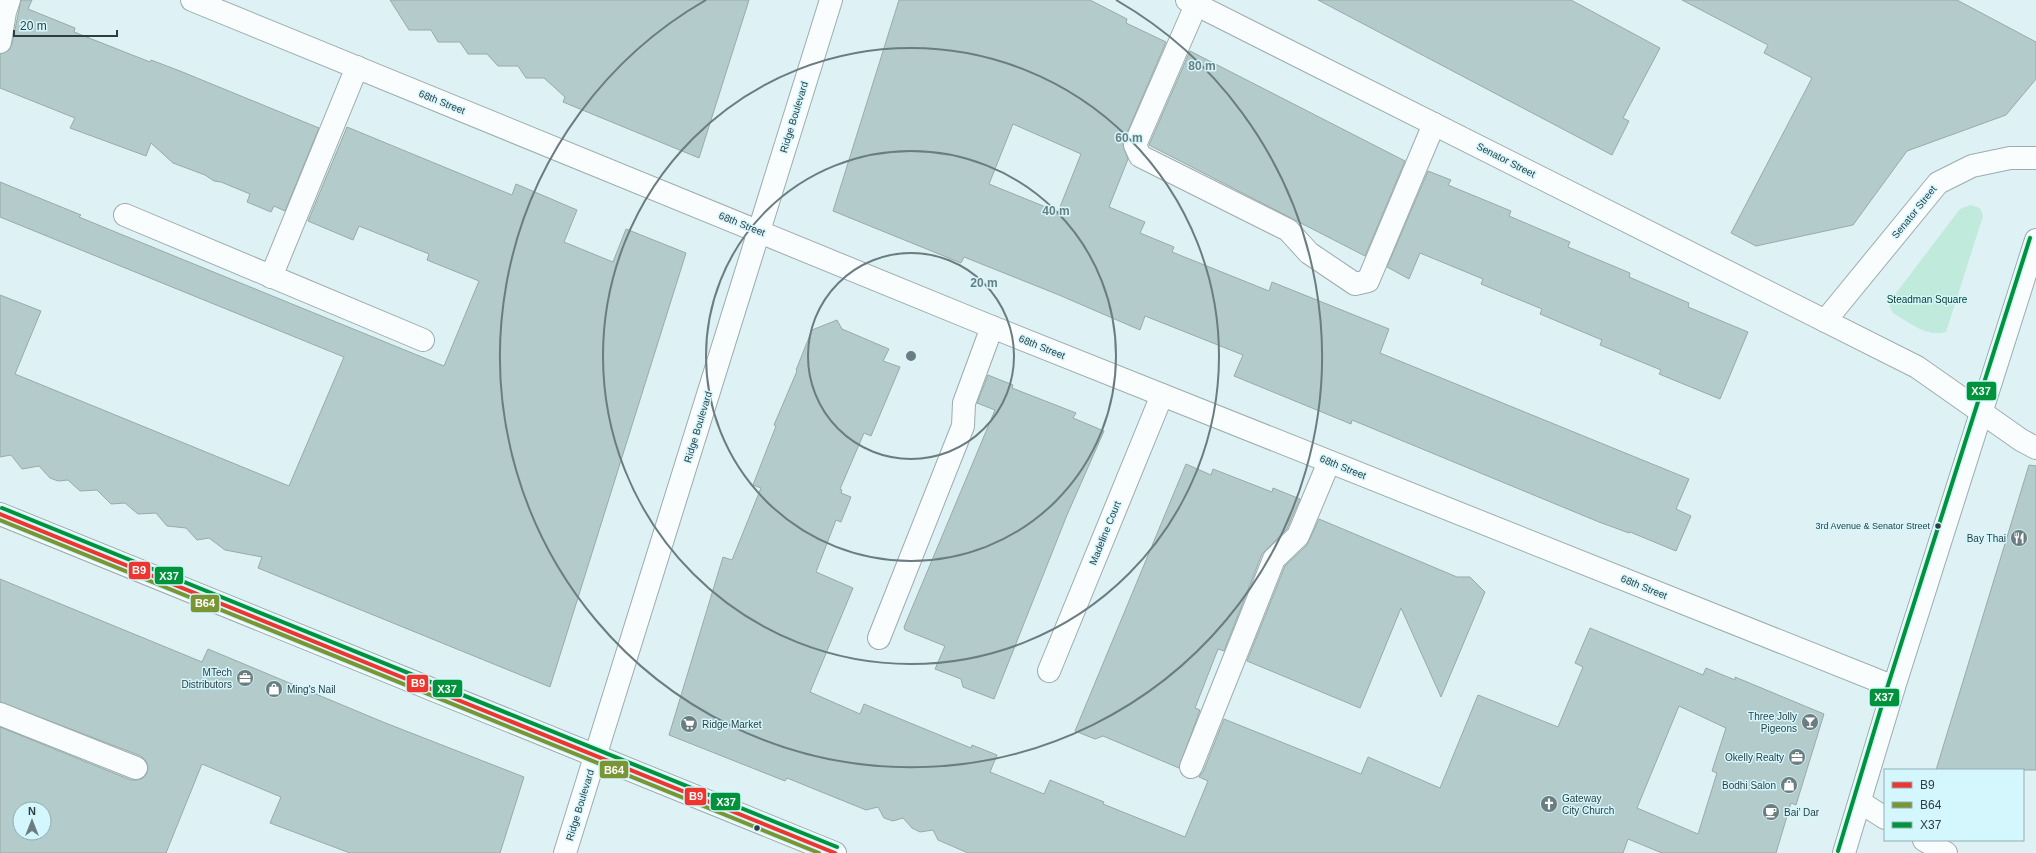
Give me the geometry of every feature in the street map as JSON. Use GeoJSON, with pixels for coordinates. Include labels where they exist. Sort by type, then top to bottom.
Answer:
{"type":"FeatureCollection","features":[{"type":"Feature","properties":{"kind":"street"},"geometry":{"type":"LineString","coordinates":[[0,42],[5,12],[9,0]]}},
{"type":"Feature","properties":{"kind":"street","name":"68th Street"},"geometry":{"type":"LineString","coordinates":[[192,0],[992,327],[1894,687]]}},
{"type":"Feature","properties":{"kind":"street","name":"Ridge Boulevard"},"geometry":{"type":"LineString","coordinates":[[565,853],[831,0]]}},
{"type":"Feature","properties":{"kind":"street"},"geometry":{"type":"LineString","coordinates":[[1192,2],[1135,145],[1140,156],[1288,230],[1309,253],[1355,284],[1368,281],[1434,124]]}},
{"type":"Feature","properties":{"kind":"street","name":"Senator Street"},"geometry":{"type":"LineString","coordinates":[[1192,2],[1916,368],[2021,440],[2036,448]]}},
{"type":"Feature","properties":{"kind":"street"},"geometry":{"type":"LineString","coordinates":[[270,277],[357,67]]}},
{"type":"Feature","properties":{"kind":"street","name":"Senator Street"},"geometry":{"type":"LineString","coordinates":[[1825,321],[1938,183],[1972,166],[2010,158],[2036,158]]}},
{"type":"Feature","properties":{"kind":"street"},"geometry":{"type":"LineString","coordinates":[[125,215],[423,340]]}},
{"type":"Feature","properties":{"kind":"street"},"geometry":{"type":"LineString","coordinates":[[1844,853],[1894,687],[2036,240]]}},
{"type":"Feature","properties":{"kind":"street"},"geometry":{"type":"LineString","coordinates":[[879,638],[963,426],[964,403],[992,327]]}},
{"type":"Feature","properties":{"kind":"street","name":"Madeline Court"},"geometry":{"type":"LineString","coordinates":[[1049,671],[1162,395]]}},
{"type":"Feature","properties":{"kind":"street"},"geometry":{"type":"LineString","coordinates":[[1191,767],[1274,559],[1298,536],[1329,462]]}},
{"type":"Feature","properties":{"kind":"street"},"geometry":{"type":"LineString","coordinates":[[0,514],[835,853]]}},
{"type":"Feature","properties":{"kind":"street"},"geometry":{"type":"LineString","coordinates":[[0,714],[136,768]]}},
{"type":"Feature","properties":{"kind":"street"},"geometry":{"type":"LineString","coordinates":[[1860,802],[1884,817]]}},
{"type":"Feature","properties":{"kind":"street"},"geometry":{"type":"LineString","coordinates":[[1926,841],[1946,853]]}},
{"type":"Feature","properties":{"kind":"green space","name":"Steadman Square"},"geometry":{"type":"Polygon","coordinates":[[[1970,205],[1980,208],[1983,216],[1946,332],[1932,333],[1925,331],[1893,313],[1890,307],[1890,301],[1960,209],[1970,205]]]}},
{"type":"Feature","properties":{"kind":"building"},"geometry":{"type":"Polygon","coordinates":[[[21,0],[32,0],[28,9],[75,28],[74,32],[150,62],[151,60],[180,71],[319,128],[285,211],[274,206],[271,212],[247,202],[250,194],[221,182],[214,181],[205,175],[173,163],[151,143],[146,156],[70,128],[75,118],[0,88],[0,54],[9,50],[12,44],[21,0]]]}},
{"type":"Feature","properties":{"kind":"building"},"geometry":{"type":"Polygon","coordinates":[[[390,0],[749,0],[699,158],[563,102],[565,97],[544,78],[526,78],[518,66],[498,66],[487,54],[468,54],[460,42],[438,42],[431,30],[409,30],[390,0]]]}},
{"type":"Feature","properties":{"kind":"building"},"geometry":{"type":"Polygon","coordinates":[[[899,0],[1090,0],[1127,19],[1126,23],[1166,42],[1124,140],[1123,145],[1128,159],[1109,207],[1145,222],[1140,233],[1174,247],[1172,252],[1269,291],[1272,282],[1389,329],[1380,353],[1689,479],[1676,509],[1691,516],[1676,551],[1630,532],[1629,533],[1599,522],[1352,420],[1351,424],[1234,376],[1243,355],[1145,316],[1140,330],[1059,295],[964,257],[961,263],[833,211],[899,0]],[[1013,124],[989,184],[1058,212],[1081,154],[1013,124]]]}},
{"type":"Feature","properties":{"kind":"building"},"geometry":{"type":"Polygon","coordinates":[[[1318,0],[1571,0],[1660,48],[1623,118],[1629,121],[1612,155],[1318,0]]]}},
{"type":"Feature","properties":{"kind":"building"},"geometry":{"type":"Polygon","coordinates":[[[1682,0],[1957,0],[2036,42],[2036,79],[2006,115],[1907,151],[1853,225],[1756,246],[1731,233],[1812,78],[1764,53],[1768,45],[1682,0]]]}},
{"type":"Feature","properties":{"kind":"building"},"geometry":{"type":"Polygon","coordinates":[[[1190,51],[1405,161],[1365,256],[1149,145],[1190,51]]]}},
{"type":"Feature","properties":{"kind":"building"},"geometry":{"type":"Polygon","coordinates":[[[347,127],[512,195],[516,184],[577,210],[564,242],[613,262],[626,229],[686,253],[550,687],[258,568],[262,557],[225,550],[209,538],[197,540],[186,528],[167,526],[156,513],[138,514],[125,503],[111,504],[97,490],[80,491],[68,480],[58,481],[50,478],[39,466],[22,469],[11,455],[0,457],[0,295],[41,311],[15,374],[289,486],[344,357],[0,217],[0,182],[81,215],[79,217],[444,366],[479,281],[427,260],[429,254],[359,226],[353,240],[308,221],[347,127]]]}},
{"type":"Feature","properties":{"kind":"building"},"geometry":{"type":"Polygon","coordinates":[[[1428,171],[1451,180],[1448,185],[1511,211],[1509,216],[1570,242],[1568,247],[1630,273],[1629,277],[1689,303],[1688,307],[1748,332],[1720,399],[1659,374],[1661,370],[1600,345],[1602,340],[1540,314],[1542,309],[1481,284],[1483,279],[1420,253],[1409,279],[1387,267],[1428,171]]]}},
{"type":"Feature","properties":{"kind":"building"},"geometry":{"type":"Polygon","coordinates":[[[837,320],[842,329],[889,349],[883,361],[900,367],[871,436],[864,433],[840,489],[842,490],[841,493],[851,497],[841,522],[836,520],[816,572],[853,588],[810,692],[860,714],[864,704],[971,748],[972,745],[997,755],[990,772],[1044,794],[1050,780],[1104,802],[1103,804],[1185,837],[1208,781],[1199,777],[1203,772],[1224,719],[1361,774],[1368,757],[1440,788],[1478,695],[1558,727],[1583,667],[1575,663],[1590,628],[1703,675],[1706,668],[1735,680],[1735,677],[1824,714],[1796,805],[1791,803],[1776,853],[1662,853],[1628,839],[1623,853],[968,853],[938,840],[933,830],[920,832],[912,828],[903,818],[893,821],[884,818],[878,807],[866,810],[787,778],[785,781],[669,735],[723,557],[732,560],[761,488],[753,485],[776,426],[774,425],[797,371],[796,370],[812,330],[837,320]],[[1679,706],[1637,808],[1698,834],[1717,773],[1712,771],[1726,728],[1679,706]]]}},
{"type":"Feature","properties":{"kind":"building"},"geometry":{"type":"Polygon","coordinates":[[[988,375],[1013,385],[1012,388],[1076,413],[1073,418],[1104,431],[1067,515],[994,699],[963,687],[961,679],[935,669],[945,646],[905,630],[904,627],[995,410],[977,403],[988,375]]]}},
{"type":"Feature","properties":{"kind":"building"},"geometry":{"type":"Polygon","coordinates":[[[1186,464],[1211,475],[1213,469],[1272,492],[1273,488],[1300,499],[1287,529],[1262,554],[1224,651],[1218,649],[1195,708],[1200,710],[1179,768],[1103,736],[1095,739],[1075,731],[1186,464]]]}},
{"type":"Feature","properties":{"kind":"building"},"geometry":{"type":"Polygon","coordinates":[[[2029,465],[2036,466],[2036,770],[1936,769],[2029,465]]]}},
{"type":"Feature","properties":{"kind":"building"},"geometry":{"type":"Polygon","coordinates":[[[1319,519],[1457,577],[1470,577],[1485,592],[1441,697],[1401,608],[1360,708],[1247,661],[1285,566],[1307,545],[1319,519]]]}},
{"type":"Feature","properties":{"kind":"building"},"geometry":{"type":"Polygon","coordinates":[[[0,579],[202,662],[208,649],[383,722],[524,777],[500,853],[350,853],[270,823],[281,797],[202,764],[166,853],[0,853],[0,727],[131,780],[143,778],[147,773],[148,767],[146,761],[141,756],[0,702],[0,579]]]}},
{"type":"Feature","properties":{"kind":"transit line","name":"X37"},"geometry":{"type":"LineString","coordinates":[[1838,851],[1888,685],[2030,238]]}},
{"type":"Feature","properties":{"kind":"transit line","name":"X37"},"geometry":{"type":"LineString","coordinates":[[2,508],[837,847]]}},
{"type":"Feature","properties":{"kind":"transit line","name":"B9"},"geometry":{"type":"LineString","coordinates":[[0,514],[835,853]]}},
{"type":"Feature","properties":{"kind":"transit line","name":"B64"},"geometry":{"type":"LineString","coordinates":[[0,520],[819,853]]}},
{"type":"Feature","properties":{"kind":"place","name":"3rd Avenue & Senator Street"},"geometry":{"type":"Point","coordinates":[1938,526]}},
{"type":"Feature","properties":{"kind":"place","name":"Bay Thai"},"geometry":{"type":"Point","coordinates":[2019,538]}},
{"type":"Feature","properties":{"kind":"place","name":"MTech Distributors"},"geometry":{"type":"Point","coordinates":[245,678]}},
{"type":"Feature","properties":{"kind":"place","name":"Ming's Nail"},"geometry":{"type":"Point","coordinates":[274,689]}},
{"type":"Feature","properties":{"kind":"place","name":"Three Jolly Pigeons"},"geometry":{"type":"Point","coordinates":[1810,722]}},
{"type":"Feature","properties":{"kind":"place","name":"Ridge Market"},"geometry":{"type":"Point","coordinates":[689,724]}},
{"type":"Feature","properties":{"kind":"place","name":"Okelly Realty"},"geometry":{"type":"Point","coordinates":[1797,757]}},
{"type":"Feature","properties":{"kind":"place","name":"Bodhi Salon"},"geometry":{"type":"Point","coordinates":[1789,785]}},
{"type":"Feature","properties":{"kind":"place","name":"Gateway City Church"},"geometry":{"type":"Point","coordinates":[1549,804]}},
{"type":"Feature","properties":{"kind":"place","name":"Bai’ Dar"},"geometry":{"type":"Point","coordinates":[1771,812]}}]}
